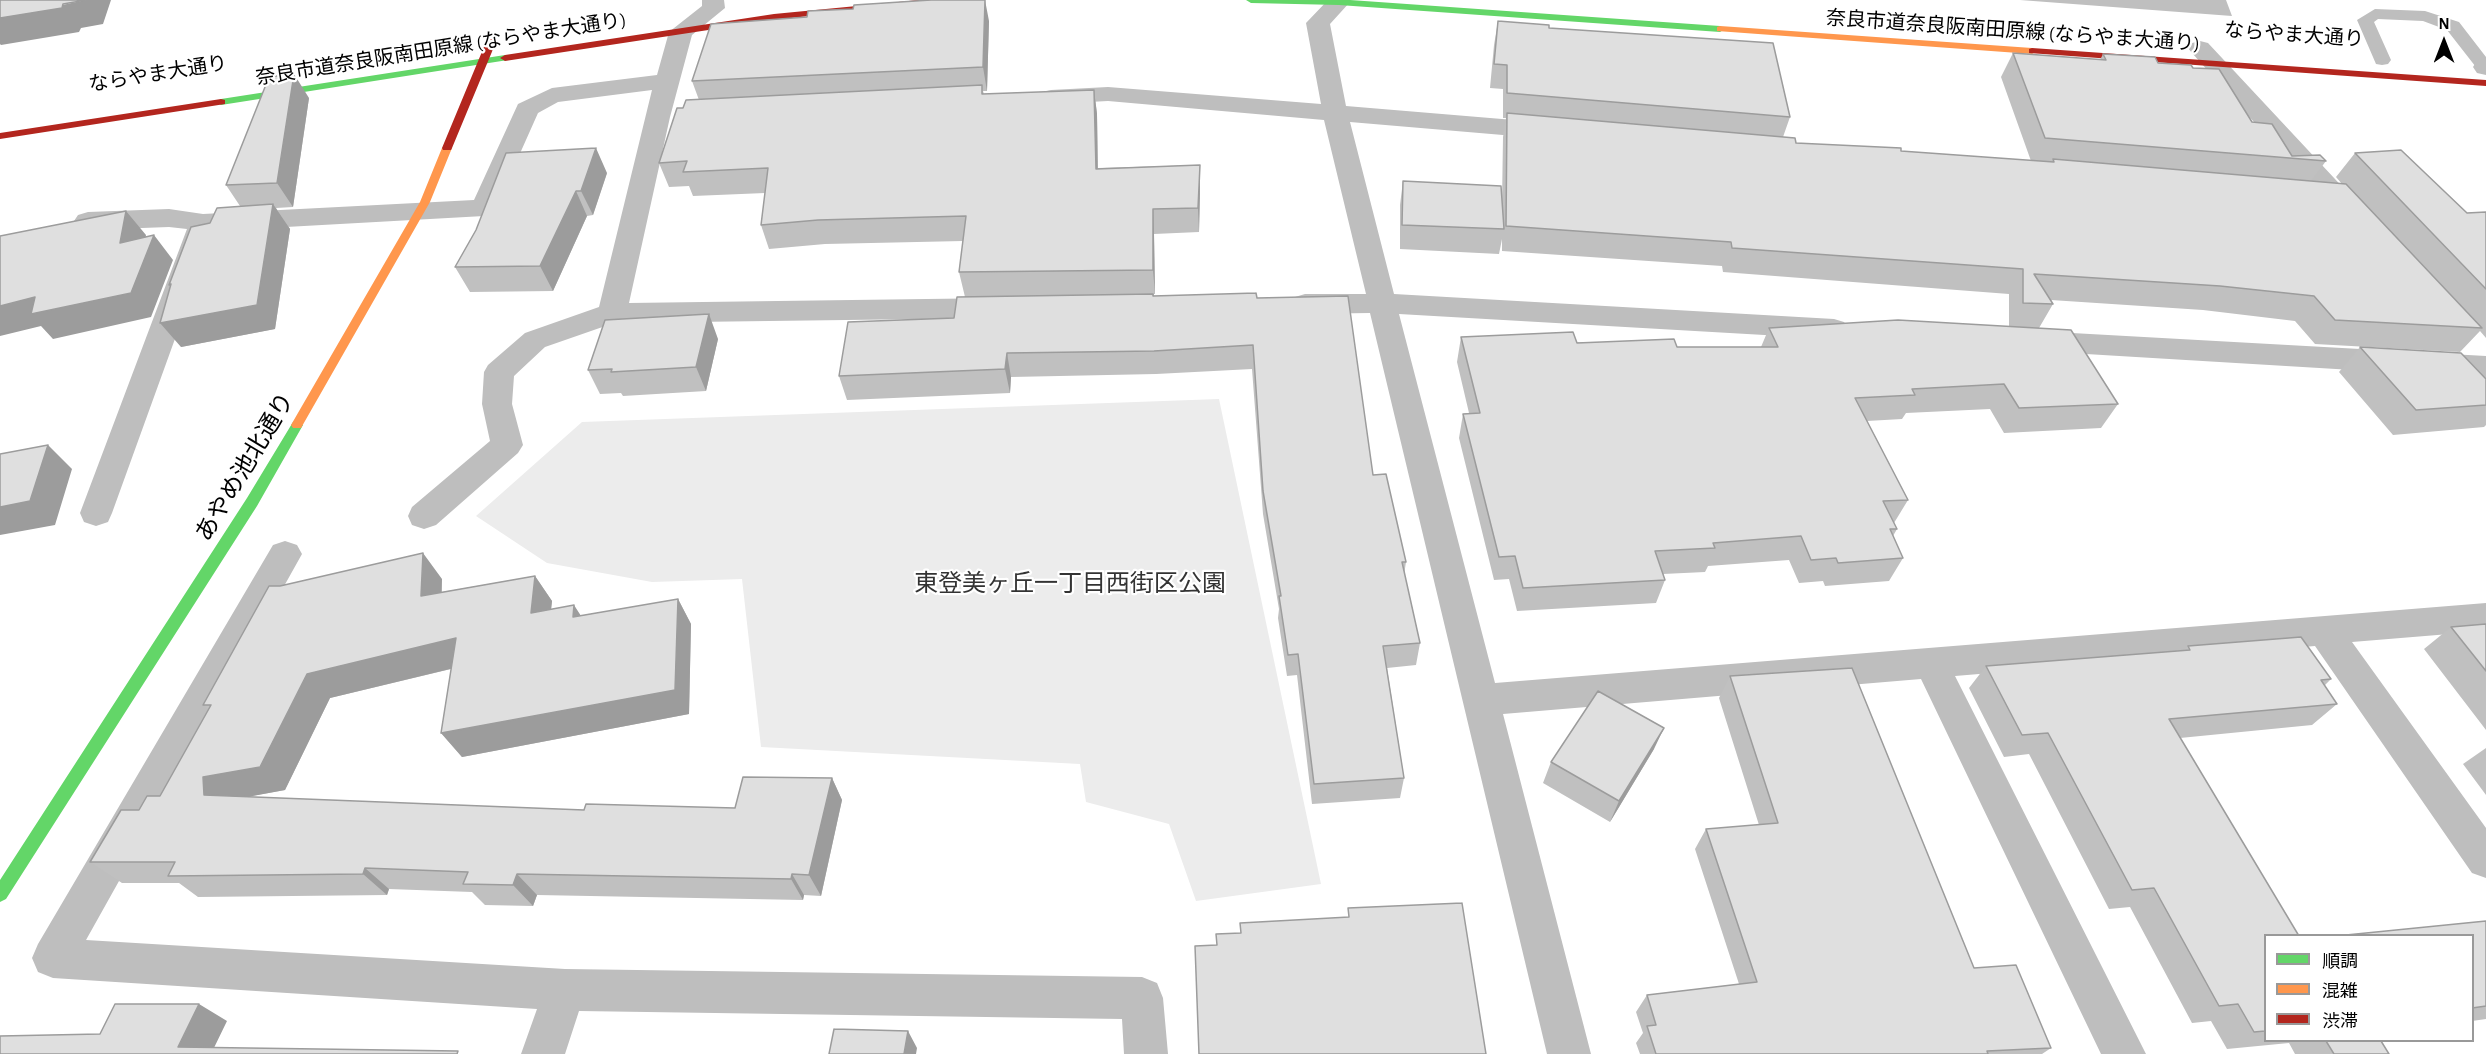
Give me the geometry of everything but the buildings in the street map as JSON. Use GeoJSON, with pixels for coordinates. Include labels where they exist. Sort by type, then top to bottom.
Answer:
{"type":"FeatureCollection","features":[{"type":"Feature","properties":{"kind":"street","name":"奈良市道奈良阪南田原線 (ならやま大通り)"},"geometry":{"type":"LineString","coordinates":[[0,135],[483,64],[680,22],[960,0]]}},
{"type":"Feature","properties":{"kind":"street","name":"奈良市道奈良阪南田原線 (ならやま大通り)"},"geometry":{"type":"LineString","coordinates":[[1251,0],[1339,1],[2481,70]]}},
{"type":"Feature","properties":{"kind":"street"},"geometry":{"type":"LineString","coordinates":[[1489,0],[1782,19]]}},
{"type":"Feature","properties":{"kind":"street"},"geometry":{"type":"LineString","coordinates":[[1339,1],[1318,23],[1335,113],[1569,1054]]}},
{"type":"Feature","properties":{"kind":"street"},"geometry":{"type":"LineString","coordinates":[[612,313],[669,117],[668,81],[680,22],[718,5]]}},
{"type":"Feature","properties":{"kind":"street","name":"あやめ池北通り"},"geometry":{"type":"LineString","coordinates":[[0,894],[252,502],[425,202],[491,42]]}},
{"type":"Feature","properties":{"kind":"street"},"geometry":{"type":"LineString","coordinates":[[2206,52],[2368,232]]}},
{"type":"Feature","properties":{"kind":"street"},"geometry":{"type":"LineString","coordinates":[[59,228],[90,221],[158,218],[203,223],[484,208],[527,109],[552,95],[668,81]]}},
{"type":"Feature","properties":{"kind":"street"},"geometry":{"type":"LineString","coordinates":[[1025,98],[1108,94],[1574,133]]}},
{"type":"Feature","properties":{"kind":"street"},"geometry":{"type":"LineString","coordinates":[[2301,195],[2337,198]]}},
{"type":"Feature","properties":{"kind":"street"},"geometry":{"type":"LineString","coordinates":[[96,513],[203,223]]}},
{"type":"Feature","properties":{"kind":"street"},"geometry":{"type":"LineString","coordinates":[[1277,304],[1384,303],[1858,331]]}},
{"type":"Feature","properties":{"kind":"street"},"geometry":{"type":"LineString","coordinates":[[424,516],[507,445],[497,404],[499,372],[535,340],[612,313],[1027,308]]}},
{"type":"Feature","properties":{"kind":"street"},"geometry":{"type":"LineString","coordinates":[[2012,340],[2486,367]]}},
{"type":"Feature","properties":{"kind":"street"},"geometry":{"type":"LineString","coordinates":[[285,554],[53,958],[565,990],[1142,998],[1146,1054]]}},
{"type":"Feature","properties":{"kind":"street"},"geometry":{"type":"LineString","coordinates":[[1482,700],[2486,617]]}},
{"type":"Feature","properties":{"kind":"street"},"geometry":{"type":"LineString","coordinates":[[2324,631],[2486,860]]}},
{"type":"Feature","properties":{"kind":"street"},"geometry":{"type":"LineString","coordinates":[[1931,663],[2124,1054]]}},
{"type":"Feature","properties":{"kind":"street"},"geometry":{"type":"LineString","coordinates":[[543,1054],[565,990]]}},
{"type":"Feature","properties":{"kind":"lane"},"geometry":{"type":"LineString","coordinates":[[2382,60],[2365,20],[2375,14],[2425,16],[2453,26],[2481,70]]}},
{"type":"Feature","properties":{"kind":"green space","name":"東登美ヶ丘一丁目西街区公園"},"geometry":{"type":"Polygon","coordinates":[[[1219,399],[1321,884],[1196,901],[1169,824],[1086,802],[1080,764],[761,747],[742,579],[652,582],[547,563],[476,516],[582,422],[1219,399]]]}},
{"type":"Feature","properties":{"kind":"shaded area"},"geometry":{"type":"Polygon","coordinates":[[[2020,0],[2226,0],[2232,16],[2020,0]]]}},
{"type":"Feature","properties":{"kind":"traffic: fast"},"geometry":{"type":"LineString","coordinates":[[1251,0],[1339,2],[1720,29]]}},
{"type":"Feature","properties":{"kind":"traffic: fast"},"geometry":{"type":"LineString","coordinates":[[221,102],[505,58]]}},
{"type":"Feature","properties":{"kind":"traffic: fast"},"geometry":{"type":"LineString","coordinates":[[0,894],[252,502],[297,425]]}},
{"type":"Feature","properties":{"kind":"traffic: slow"},"geometry":{"type":"LineString","coordinates":[[1720,29],[2032,51]]}},
{"type":"Feature","properties":{"kind":"traffic: slow"},"geometry":{"type":"LineString","coordinates":[[297,425],[425,202],[447,148]]}},
{"type":"Feature","properties":{"kind":"traffic: jam"},"geometry":{"type":"LineString","coordinates":[[505,58],[774,17],[871,6],[960,0]]}},
{"type":"Feature","properties":{"kind":"traffic: jam"},"geometry":{"type":"LineString","coordinates":[[447,148],[491,42]]}},
{"type":"Feature","properties":{"kind":"traffic: jam"},"geometry":{"type":"LineString","coordinates":[[2032,51],[2486,83]]}},
{"type":"Feature","properties":{"kind":"traffic: jam"},"geometry":{"type":"LineString","coordinates":[[0,136],[221,102]]}}]}
